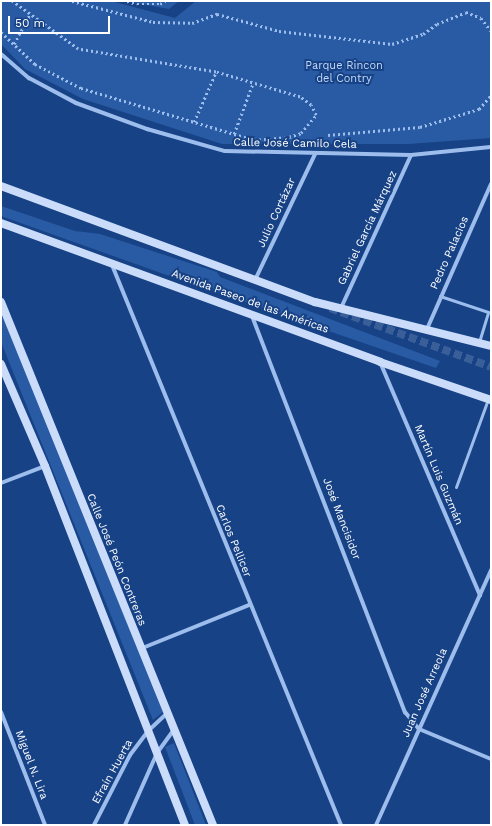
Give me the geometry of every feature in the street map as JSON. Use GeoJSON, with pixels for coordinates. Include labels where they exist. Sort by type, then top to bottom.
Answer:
{"type":"FeatureCollection","features":[{"type":"Feature","properties":{"kind":"street","name":"Calle José Camilo Cela"},"geometry":{"type":"LineString","coordinates":[[1,54],[29,78],[76,103],[147,129],[225,151],[411,155],[491,147]]}},
{"type":"Feature","properties":{"kind":"street","name":"Julio Cortázar"},"geometry":{"type":"LineString","coordinates":[[255,280],[315,154]]}},
{"type":"Feature","properties":{"kind":"street","name":"Gabriel García Márquez"},"geometry":{"type":"LineString","coordinates":[[341,308],[411,155]]}},
{"type":"Feature","properties":{"kind":"street","name":"Pedro Palacios"},"geometry":{"type":"LineString","coordinates":[[427,329],[440,296],[491,184]]}},
{"type":"Feature","properties":{"kind":"street","name":"Avenida Paseo de las Américas"},"geometry":{"type":"LineString","coordinates":[[1,186],[316,302],[491,346]]}},
{"type":"Feature","properties":{"kind":"street","name":"Avenida Paseo de las Américas"},"geometry":{"type":"LineString","coordinates":[[1,223],[380,362],[488,398]]}},
{"type":"Feature","properties":{"kind":"street","name":"Carlos Pellicer"},"geometry":{"type":"LineString","coordinates":[[111,263],[249,605],[341,825]]}},
{"type":"Feature","properties":{"kind":"street","name":"Calle José Peón Contreras"},"geometry":{"type":"LineString","coordinates":[[1,302],[140,649],[175,730],[213,825]]}},
{"type":"Feature","properties":{"kind":"street","name":"José Mancisidor"},"geometry":{"type":"LineString","coordinates":[[251,314],[405,712],[419,729]]}},
{"type":"Feature","properties":{"kind":"street","name":"Martín Luis Guzmán"},"geometry":{"type":"LineString","coordinates":[[380,362],[480,595]]}},
{"type":"Feature","properties":{"kind":"street"},"geometry":{"type":"LineString","coordinates":[[1,364],[45,466],[185,825]]}},
{"type":"Feature","properties":{"kind":"street"},"geometry":{"type":"LineString","coordinates":[[1,483],[45,466]]}},
{"type":"Feature","properties":{"kind":"street","name":"Juan José Arreola"},"geometry":{"type":"LineString","coordinates":[[376,825],[491,570]]}},
{"type":"Feature","properties":{"kind":"street"},"geometry":{"type":"LineString","coordinates":[[140,649],[249,605]]}},
{"type":"Feature","properties":{"kind":"street","name":"Miguel N. Lira"},"geometry":{"type":"LineString","coordinates":[[1,712],[44,825]]}},
{"type":"Feature","properties":{"kind":"street","name":"Efraín Huerta"},"geometry":{"type":"LineString","coordinates":[[94,825],[120,774],[148,731],[167,712]]}},
{"type":"Feature","properties":{"kind":"street"},"geometry":{"type":"LineString","coordinates":[[419,729],[491,759]]}},
{"type":"Feature","properties":{"kind":"street"},"geometry":{"type":"LineString","coordinates":[[125,825],[157,753],[175,730]]}},
{"type":"Feature","properties":{"kind":"lane"},"geometry":{"type":"LineString","coordinates":[[440,296],[489,313],[479,342]]}},
{"type":"Feature","properties":{"kind":"lane"},"geometry":{"type":"LineString","coordinates":[[456,487],[488,398]]}},
{"type":"Feature","properties":{"kind":"path"},"geometry":{"type":"LineString","coordinates":[[1,32],[35,64],[81,88],[254,140],[289,138],[301,133],[316,115],[310,105],[300,98],[216,72],[78,49],[12,1]]}},
{"type":"Feature","properties":{"kind":"path"},"geometry":{"type":"LineString","coordinates":[[72,1],[153,22],[192,23],[218,14],[279,30],[392,44],[423,34],[437,24],[466,12],[481,18],[491,31]]}},
{"type":"Feature","properties":{"kind":"path"},"geometry":{"type":"LineString","coordinates":[[128,1],[137,4],[160,4],[165,1]]}},
{"type":"Feature","properties":{"kind":"path"},"geometry":{"type":"LineString","coordinates":[[14,44],[30,14]]}},
{"type":"Feature","properties":{"kind":"path"},"geometry":{"type":"LineString","coordinates":[[194,122],[216,72]]}},
{"type":"Feature","properties":{"kind":"path"},"geometry":{"type":"LineString","coordinates":[[234,134],[253,83]]}},
{"type":"Feature","properties":{"kind":"path"},"geometry":{"type":"LineString","coordinates":[[328,135],[420,127],[479,109],[491,95]]}},
{"type":"Feature","properties":{"kind":"green space","name":"Parque Rincon del Contry"},"geometry":{"type":"Polygon","coordinates":[[[1,1],[111,1],[175,18],[196,1],[491,1],[491,138],[408,144],[222,144],[83,99],[25,69],[1,44],[1,1]]]}},
{"type":"Feature","properties":{"kind":"green space"},"geometry":{"type":"Polygon","coordinates":[[[126,1],[179,1],[169,9],[126,1]]]}},
{"type":"Feature","properties":{"kind":"green space"},"geometry":{"type":"Polygon","coordinates":[[[1,206],[75,231],[100,234],[217,272],[220,277],[440,361],[436,368],[161,273],[1,216],[1,206]]]}},
{"type":"Feature","properties":{"kind":"green space"},"geometry":{"type":"Polygon","coordinates":[[[1,309],[163,712],[153,720],[1,342],[1,309]]]}},
{"type":"Feature","properties":{"kind":"green space"},"geometry":{"type":"Polygon","coordinates":[[[174,743],[206,825],[195,825],[165,747],[174,743]]]}},
{"type":"Feature","properties":{"kind":"tunnel"},"geometry":{"type":"LineString","coordinates":[[330,308],[491,367]]}}]}
